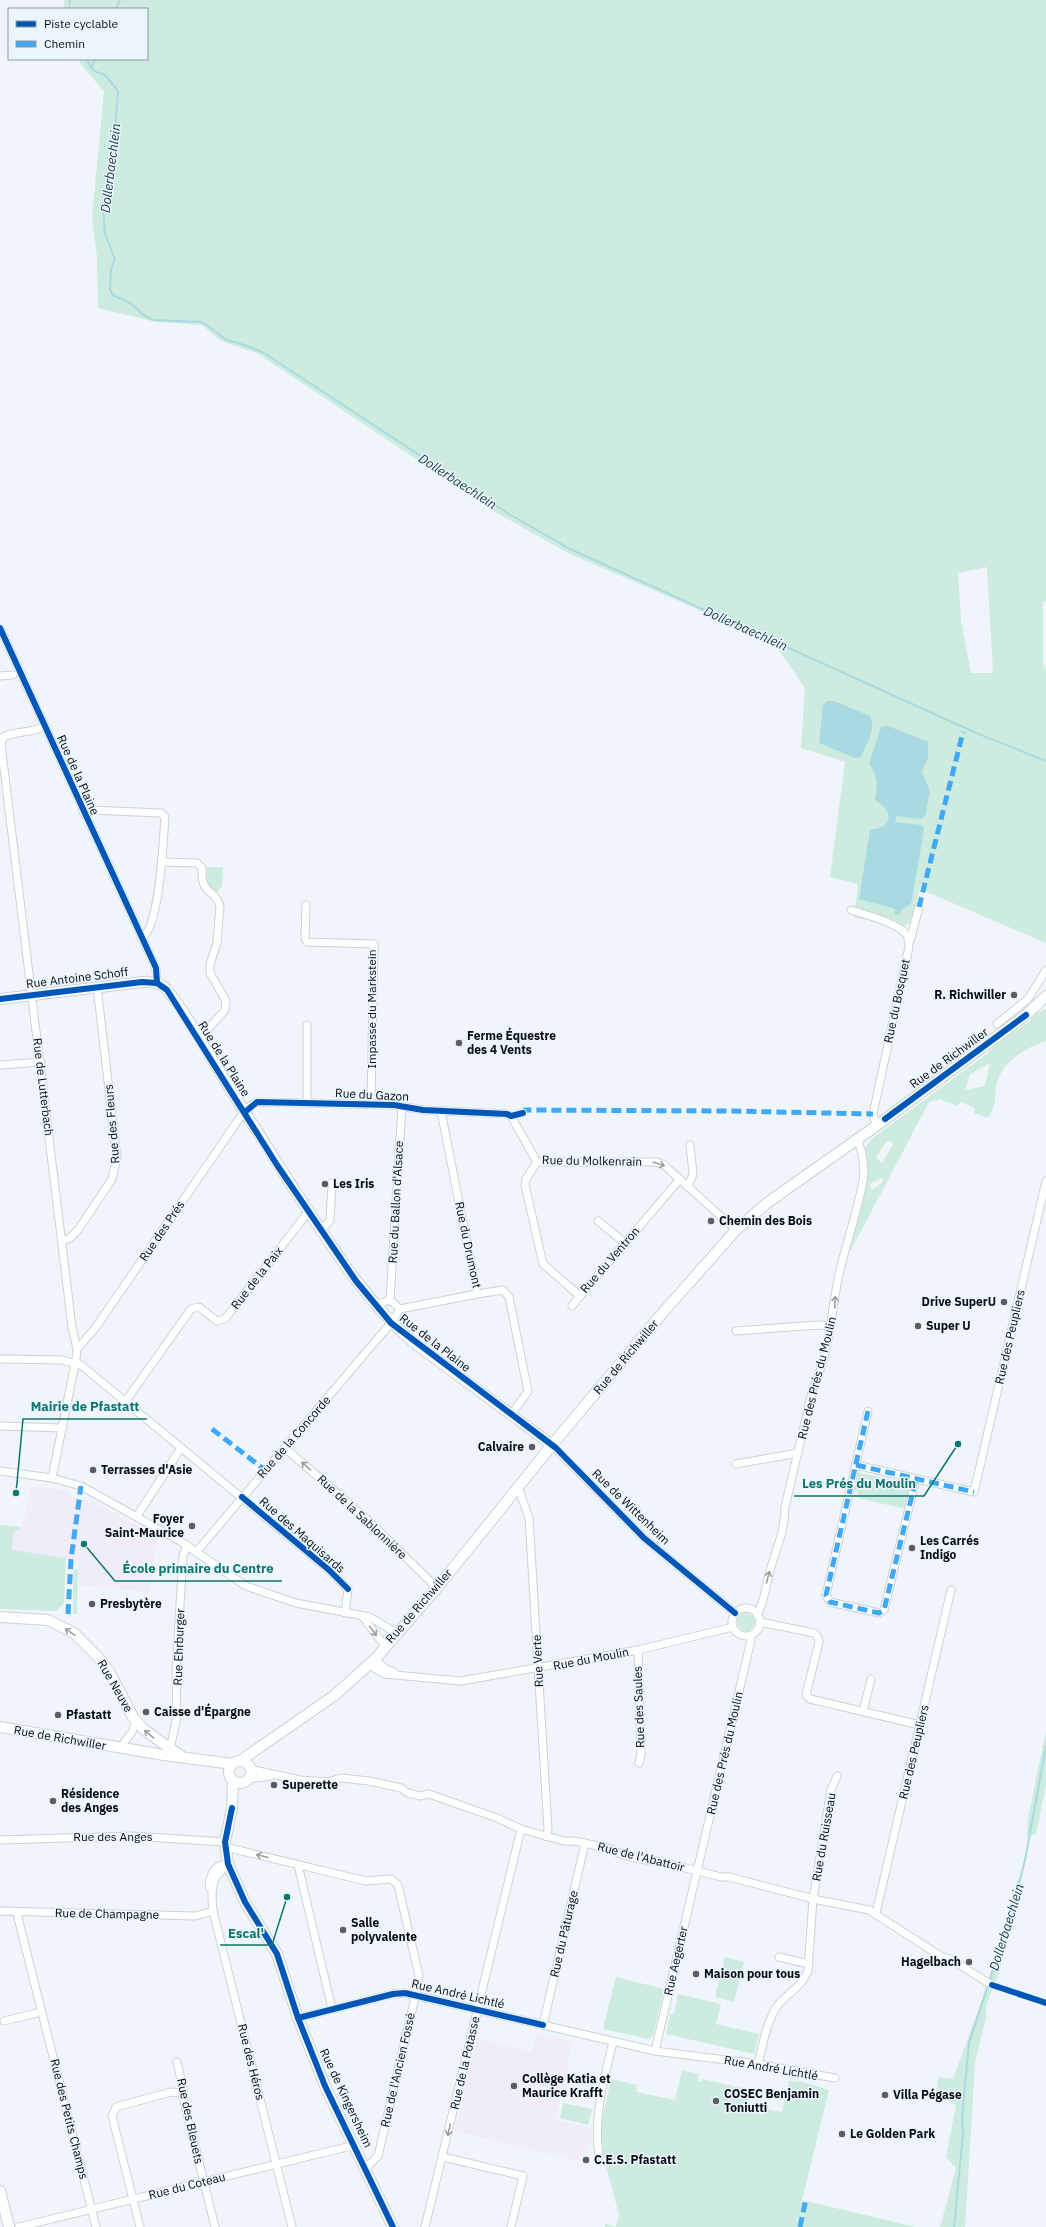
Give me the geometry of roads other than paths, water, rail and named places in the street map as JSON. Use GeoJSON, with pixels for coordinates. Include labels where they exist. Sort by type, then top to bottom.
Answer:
{"type":"FeatureCollection","features":[{"type":"Feature","properties":{"kind":"main road","name":"Rue Antoine Schoff"},"geometry":{"type":"LineString","coordinates":[[0,999],[147,981],[157,983]]}},
{"type":"Feature","properties":{"kind":"main road","name":"Rue de la Plaine"},"geometry":{"type":"LineString","coordinates":[[157,983],[167,990],[245,1112],[276,1165],[321,1231],[376,1305],[392,1323],[552,1445]]}},
{"type":"Feature","properties":{"kind":"main road","name":"Rue de Richwiller"},"geometry":{"type":"LineString","coordinates":[[0,1727],[120,1748],[180,1756],[213,1763],[241,1772],[268,1743],[335,1695],[372,1662],[437,1588],[552,1445],[707,1261],[736,1230],[767,1203],[857,1140],[1026,1015],[1046,996]]}},
{"type":"Feature","properties":{"kind":"main road","name":"Rue de Richwiller"},"geometry":{"type":"LineString","coordinates":[[1026,1015],[1046,1005]]}},
{"type":"Feature","properties":{"kind":"main road","name":"Rue Neuve"},"geometry":{"type":"LineString","coordinates":[[0,1617],[48,1620],[74,1634],[83,1641],[102,1663],[136,1721],[152,1737],[180,1756]]}},
{"type":"Feature","properties":{"kind":"main road"},"geometry":{"type":"LineString","coordinates":[[225,1866],[225,1844],[241,1772]]}},
{"type":"Feature","properties":{"kind":"main road","name":"Rue de Kingersheim"},"geometry":{"type":"LineString","coordinates":[[225,1866],[275,1955],[281,1979],[289,1991],[325,2086],[356,2145],[393,2227]]}},
{"type":"Feature","properties":{"kind":"main road"},"geometry":{"type":"LineString","coordinates":[[0,2191],[9,2227]]}},
{"type":"Feature","properties":{"kind":"street","name":"Rue de la Plaine"},"geometry":{"type":"LineString","coordinates":[[0,628],[140,939],[157,972],[157,983]]}},
{"type":"Feature","properties":{"kind":"street"},"geometry":{"type":"LineString","coordinates":[[0,676],[13,675]]}},
{"type":"Feature","properties":{"kind":"street","name":"Rue de Lutterbach"},"geometry":{"type":"LineString","coordinates":[[44,727],[3,737],[1,756],[41,1062],[72,1327],[77,1349],[76,1362],[52,1478]]}},
{"type":"Feature","properties":{"kind":"street"},"geometry":{"type":"LineString","coordinates":[[83,812],[89,810],[161,813],[165,817],[162,862],[153,919],[145,937],[140,939]]}},
{"type":"Feature","properties":{"kind":"street"},"geometry":{"type":"LineString","coordinates":[[162,862],[197,863],[202,868],[202,883],[204,888],[218,901],[220,906],[218,943],[210,964],[210,973],[226,1001],[225,1010],[199,1039]]}},
{"type":"Feature","properties":{"kind":"street","name":"Impasse du Markstein"},"geometry":{"type":"LineString","coordinates":[[306,905],[305,938],[308,942],[374,944],[371,1104]]}},
{"type":"Feature","properties":{"kind":"street"},"geometry":{"type":"LineString","coordinates":[[909,947],[918,907]]}},
{"type":"Feature","properties":{"kind":"street","name":"Rue du Bosquet"},"geometry":{"type":"LineString","coordinates":[[851,910],[903,930],[908,936],[909,947],[873,1114],[876,1126]]}},
{"type":"Feature","properties":{"kind":"street","name":"Rue de Richwiller"},"geometry":{"type":"LineString","coordinates":[[997,1024],[1028,999],[1046,970]]}},
{"type":"Feature","properties":{"kind":"street","name":"Rue des Fleurs"},"geometry":{"type":"LineString","coordinates":[[62,1241],[70,1238],[78,1230],[112,1179],[116,1169],[117,1158],[97,987]]}},
{"type":"Feature","properties":{"kind":"street"},"geometry":{"type":"LineString","coordinates":[[307,1025],[307,1103]]}},
{"type":"Feature","properties":{"kind":"street"},"geometry":{"type":"LineString","coordinates":[[0,1065],[41,1062]]}},
{"type":"Feature","properties":{"kind":"street","name":"Rue du Gazon"},"geometry":{"type":"LineString","coordinates":[[245,1112],[257,1102],[402,1105],[424,1110],[507,1114],[511,1116],[523,1113]]}},
{"type":"Feature","properties":{"kind":"street","name":"Rue du Ballon d'Alsace"},"geometry":{"type":"LineString","coordinates":[[390,1300],[402,1105]]}},
{"type":"Feature","properties":{"kind":"street","name":"Rue du Drumont"},"geometry":{"type":"LineString","coordinates":[[440,1111],[477,1294],[503,1290],[510,1297],[528,1390],[511,1415]]}},
{"type":"Feature","properties":{"kind":"street","name":"Rue des Prés"},"geometry":{"type":"LineString","coordinates":[[77,1349],[96,1327],[245,1112]]}},
{"type":"Feature","properties":{"kind":"street","name":"Rue du Molkenrain"},"geometry":{"type":"LineString","coordinates":[[511,1116],[537,1162],[657,1162],[664,1165],[736,1230]]}},
{"type":"Feature","properties":{"kind":"street","name":"Rue des Prés du Moulin"},"geometry":{"type":"LineString","coordinates":[[758,1618],[772,1563],[778,1552],[785,1519],[785,1507],[813,1388],[819,1376],[839,1277],[862,1182],[863,1163],[857,1140]]}},
{"type":"Feature","properties":{"kind":"street"},"geometry":{"type":"LineString","coordinates":[[688,1187],[693,1174],[690,1145]]}},
{"type":"Feature","properties":{"kind":"street","name":"Rue du Ventron"},"geometry":{"type":"LineString","coordinates":[[537,1162],[526,1179],[525,1185],[542,1264],[580,1296],[680,1180]]}},
{"type":"Feature","properties":{"kind":"street","name":"Rue des Peupliers"},"geometry":{"type":"LineString","coordinates":[[916,1479],[974,1492],[1046,1181]]}},
{"type":"Feature","properties":{"kind":"street"},"geometry":{"type":"LineString","coordinates":[[321,1231],[330,1220],[332,1184]]}},
{"type":"Feature","properties":{"kind":"street","name":"Rue de la Paix"},"geometry":{"type":"LineString","coordinates":[[125,1402],[191,1309],[199,1307],[217,1320],[225,1319],[309,1212]]}},
{"type":"Feature","properties":{"kind":"street"},"geometry":{"type":"LineString","coordinates":[[598,1221],[626,1243]]}},
{"type":"Feature","properties":{"kind":"street"},"geometry":{"type":"LineString","coordinates":[[400,1309],[477,1294]]}},
{"type":"Feature","properties":{"kind":"street"},"geometry":{"type":"LineString","coordinates":[[572,1306],[580,1296]]}},
{"type":"Feature","properties":{"kind":"street","name":"Rue de la Plaine"},"geometry":{"type":"LineString","coordinates":[[390,1300],[400,1309],[392,1323]]}},
{"type":"Feature","properties":{"kind":"street"},"geometry":{"type":"LineString","coordinates":[[376,1305],[390,1300]]}},
{"type":"Feature","properties":{"kind":"street","name":"Rue de la Concorde"},"geometry":{"type":"LineString","coordinates":[[198,1551],[242,1497],[392,1323]]}},
{"type":"Feature","properties":{"kind":"street"},"geometry":{"type":"LineString","coordinates":[[736,1331],[818,1325],[830,1326]]}},
{"type":"Feature","properties":{"kind":"street"},"geometry":{"type":"LineString","coordinates":[[0,1359],[76,1362]]}},
{"type":"Feature","properties":{"kind":"street","name":"Rue des Maquisards"},"geometry":{"type":"LineString","coordinates":[[76,1362],[329,1570],[348,1589],[348,1602],[345,1614]]}},
{"type":"Feature","properties":{"kind":"street"},"geometry":{"type":"LineString","coordinates":[[856,1465],[916,1479],[884,1610],[879,1613],[830,1602],[826,1595],[868,1411]]}},
{"type":"Feature","properties":{"kind":"street"},"geometry":{"type":"LineString","coordinates":[[0,1426],[63,1428]]}},
{"type":"Feature","properties":{"kind":"street","name":"Rue de Wittenheim"},"geometry":{"type":"LineString","coordinates":[[552,1445],[644,1538],[735,1613]]}},
{"type":"Feature","properties":{"kind":"street"},"geometry":{"type":"LineString","coordinates":[[137,1516],[181,1448]]}},
{"type":"Feature","properties":{"kind":"street","name":"Rue de la Sablonnière"},"geometry":{"type":"LineString","coordinates":[[285,1448],[371,1523],[437,1588]]}},
{"type":"Feature","properties":{"kind":"street"},"geometry":{"type":"LineString","coordinates":[[736,1464],[798,1453]]}},
{"type":"Feature","properties":{"kind":"street"},"geometry":{"type":"LineString","coordinates":[[0,1471],[52,1478],[81,1486],[198,1551],[246,1586],[296,1603],[375,1619],[396,1633]]}},
{"type":"Feature","properties":{"kind":"street","name":"Rue Verte"},"geometry":{"type":"LineString","coordinates":[[518,1487],[529,1518],[539,1668],[548,1829],[547,1837]]}},
{"type":"Feature","properties":{"kind":"street","name":"Rue Ehrburger"},"geometry":{"type":"LineString","coordinates":[[170,1749],[177,1717],[176,1672],[183,1556],[187,1545]]}},
{"type":"Feature","properties":{"kind":"street","name":"Rue des Peupliers"},"geometry":{"type":"LineString","coordinates":[[876,1913],[951,1590]]}},
{"type":"Feature","properties":{"kind":"street"},"geometry":{"type":"LineString","coordinates":[[758,1618],[757,1630],[751,1635],[738,1634],[733,1627],[732,1619],[735,1613],[747,1608],[758,1618],[814,1633],[818,1637],[819,1642],[806,1695],[810,1699],[920,1724]]}},
{"type":"Feature","properties":{"kind":"street"},"geometry":{"type":"LineString","coordinates":[[362,1616],[385,1646]]}},
{"type":"Feature","properties":{"kind":"street","name":"Rue du Moulin"},"geometry":{"type":"LineString","coordinates":[[372,1662],[384,1674],[399,1674],[457,1681],[638,1650],[733,1627]]}},
{"type":"Feature","properties":{"kind":"street","name":"Rue des Prés du Moulin"},"geometry":{"type":"LineString","coordinates":[[696,1871],[751,1635]]}},
{"type":"Feature","properties":{"kind":"street","name":"Rue des Saules"},"geometry":{"type":"LineString","coordinates":[[638,1650],[641,1754],[639,1763]]}},
{"type":"Feature","properties":{"kind":"street"},"geometry":{"type":"LineString","coordinates":[[863,1711],[871,1678]]}},
{"type":"Feature","properties":{"kind":"street","name":"Rue de Richwiller"},"geometry":{"type":"LineString","coordinates":[[120,1748],[132,1732],[136,1721]]}},
{"type":"Feature","properties":{"kind":"street","name":"Rue de l'Abattoir"},"geometry":{"type":"LineString","coordinates":[[241,1772],[300,1780],[328,1782],[341,1778],[369,1781],[394,1786],[408,1793],[435,1797],[497,1818],[521,1829],[547,1837],[585,1843],[696,1871],[769,1886],[776,1890],[813,1899],[844,1906],[850,1905],[876,1913],[936,1953],[992,1985]]}},
{"type":"Feature","properties":{"kind":"street","name":"Rue du Ruisseau"},"geometry":{"type":"LineString","coordinates":[[758,2064],[773,2014],[781,2002],[804,1981],[809,1964],[813,1899],[831,1790],[837,1776]]}},
{"type":"Feature","properties":{"kind":"street","name":"Rue de la Potasse"},"geometry":{"type":"LineString","coordinates":[[425,2227],[521,1829]]}},
{"type":"Feature","properties":{"kind":"street","name":"Rue des Anges"},"geometry":{"type":"LineString","coordinates":[[0,1840],[131,1836],[225,1844]]}},
{"type":"Feature","properties":{"kind":"street","name":"Rue du Pâturage"},"geometry":{"type":"LineString","coordinates":[[542,2025],[585,1843]]}},
{"type":"Feature","properties":{"kind":"street","name":"Rue de l'Ancien Fossé"},"geometry":{"type":"LineString","coordinates":[[225,1844],[298,1865],[366,1881],[391,1879],[398,1885],[419,1976],[416,1995],[378,2156],[366,2168]]}},
{"type":"Feature","properties":{"kind":"street"},"geometry":{"type":"LineString","coordinates":[[298,1865],[332,2009]]}},
{"type":"Feature","properties":{"kind":"street","name":"Rue des Héros"},"geometry":{"type":"LineString","coordinates":[[225,1866],[216,1876],[212,1896],[213,1911],[292,2227]]}},
{"type":"Feature","properties":{"kind":"street","name":"Rue Aegerter"},"geometry":{"type":"LineString","coordinates":[[655,2051],[696,1871]]}},
{"type":"Feature","properties":{"kind":"street","name":"Rue de Champagne"},"geometry":{"type":"LineString","coordinates":[[0,1911],[195,1916],[213,1911]]}},
{"type":"Feature","properties":{"kind":"street","name":"Rue des Petits Champs"},"geometry":{"type":"LineString","coordinates":[[18,1912],[41,2012],[96,2227]]}},
{"type":"Feature","properties":{"kind":"street"},"geometry":{"type":"LineString","coordinates":[[779,1957],[809,1964]]}},
{"type":"Feature","properties":{"kind":"street","name":"Rue André Lichtlé"},"geometry":{"type":"LineString","coordinates":[[298,2018],[393,1994],[416,1995],[655,2051],[758,2064],[835,2078]]}},
{"type":"Feature","properties":{"kind":"street"},"geometry":{"type":"LineString","coordinates":[[4,2021],[41,2012]]}},
{"type":"Feature","properties":{"kind":"street"},"geometry":{"type":"LineString","coordinates":[[599,2156],[597,2140],[599,2101],[613,2042]]}},
{"type":"Feature","properties":{"kind":"street","name":"Rue des Bleuets"},"geometry":{"type":"LineString","coordinates":[[177,2062],[183,2088],[182,2093],[215,2227]]}},
{"type":"Feature","properties":{"kind":"street"},"geometry":{"type":"LineString","coordinates":[[140,2227],[112,2116],[113,2111],[116,2107],[164,2094],[182,2093]]}},
{"type":"Feature","properties":{"kind":"street","name":"Rue du Coteau"},"geometry":{"type":"LineString","coordinates":[[19,2227],[356,2145]]}},
{"type":"Feature","properties":{"kind":"street"},"geometry":{"type":"LineString","coordinates":[[443,2157],[523,2176],[511,2227]]}},
{"type":"Feature","properties":{"kind":"water"},"geometry":{"type":"Polygon","coordinates":[[[827,701],[834,701],[870,716],[872,721],[871,731],[861,757],[855,758],[819,743],[823,705],[827,701]]]}},
{"type":"Feature","properties":{"kind":"water"},"geometry":{"type":"Polygon","coordinates":[[[888,726],[928,742],[928,758],[922,771],[930,792],[925,816],[920,819],[897,816],[895,822],[922,825],[924,830],[911,904],[902,909],[899,915],[894,914],[896,909],[859,899],[870,830],[878,829],[884,826],[889,818],[886,809],[875,800],[877,790],[876,777],[869,764],[881,727],[888,726]]]}},
{"type":"Feature","properties":{"kind":"waterway"},"geometry":{"type":"LineString","coordinates":[[69,8],[70,0]]}},
{"type":"Feature","properties":{"kind":"waterway","name":"Dollerbaechlein"},"geometry":{"type":"LineString","coordinates":[[116,8],[120,0]]}},
{"type":"Feature","properties":{"kind":"waterway","name":"Dollerbaechlein"},"geometry":{"type":"LineString","coordinates":[[87,60],[91,68]]}},
{"type":"Feature","properties":{"kind":"waterway","name":"Dollerbaechlein"},"geometry":{"type":"LineString","coordinates":[[91,68],[95,60]]}},
{"type":"Feature","properties":{"kind":"waterway","name":"Dollerbaechlein"},"geometry":{"type":"LineString","coordinates":[[91,68],[96,72],[104,74],[118,91],[113,157],[103,207],[105,234],[115,259],[111,269],[110,289],[113,295],[132,304],[142,314],[153,320],[201,322],[225,339],[264,353],[509,514],[570,549],[974,732],[1046,761]]}},
{"type":"Feature","properties":{"kind":"waterway","name":"Dollerbaechlein"},"geometry":{"type":"LineString","coordinates":[[954,2227],[963,2134],[962,2118],[969,2043],[1011,1915],[1025,1860],[1046,1746]]}},
{"type":"Feature","properties":{"kind":"place","name":"R. Richwiller"},"geometry":{"type":"Point","coordinates":[1014,995]}},
{"type":"Feature","properties":{"kind":"place","name":"Ferme Équestre des 4 Vents"},"geometry":{"type":"Point","coordinates":[459,1043]}},
{"type":"Feature","properties":{"kind":"place","name":"Les Iris"},"geometry":{"type":"Point","coordinates":[325,1184]}},
{"type":"Feature","properties":{"kind":"place","name":"Chemin des Bois"},"geometry":{"type":"Point","coordinates":[711,1221]}},
{"type":"Feature","properties":{"kind":"place","name":"Drive SuperU"},"geometry":{"type":"Point","coordinates":[1004,1302]}},
{"type":"Feature","properties":{"kind":"place","name":"Super U"},"geometry":{"type":"Point","coordinates":[918,1326]}},
{"type":"Feature","properties":{"kind":"place","name":"Les Prés du Moulin"},"geometry":{"type":"Point","coordinates":[958,1444]}},
{"type":"Feature","properties":{"kind":"place","name":"Calvaire"},"geometry":{"type":"Point","coordinates":[532,1447]}},
{"type":"Feature","properties":{"kind":"place","name":"Terrasses d'Asie"},"geometry":{"type":"Point","coordinates":[93,1470]}},
{"type":"Feature","properties":{"kind":"place","name":"Mairie de Pfastatt"},"geometry":{"type":"Point","coordinates":[16,1493]}},
{"type":"Feature","properties":{"kind":"place","name":"Foyer Saint-Maurice"},"geometry":{"type":"Point","coordinates":[192,1526]}},
{"type":"Feature","properties":{"kind":"place","name":"École primaire du Centre"},"geometry":{"type":"Point","coordinates":[84,1544]}},
{"type":"Feature","properties":{"kind":"place","name":"Les Carrés Indigo"},"geometry":{"type":"Point","coordinates":[912,1548]}},
{"type":"Feature","properties":{"kind":"place","name":"Presbytère"},"geometry":{"type":"Point","coordinates":[92,1604]}},
{"type":"Feature","properties":{"kind":"place","name":"Caisse d'Épargne"},"geometry":{"type":"Point","coordinates":[146,1712]}},
{"type":"Feature","properties":{"kind":"place","name":"Pfastatt"},"geometry":{"type":"Point","coordinates":[58,1715]}},
{"type":"Feature","properties":{"kind":"place","name":"Superette"},"geometry":{"type":"Point","coordinates":[274,1785]}},
{"type":"Feature","properties":{"kind":"place","name":"Résidence des Anges"},"geometry":{"type":"Point","coordinates":[53,1801]}},
{"type":"Feature","properties":{"kind":"place","name":"Escal'"},"geometry":{"type":"Point","coordinates":[287,1897]}},
{"type":"Feature","properties":{"kind":"place","name":"Salle polyvalente"},"geometry":{"type":"Point","coordinates":[343,1930]}},
{"type":"Feature","properties":{"kind":"place","name":"Hagelbach"},"geometry":{"type":"Point","coordinates":[969,1962]}},
{"type":"Feature","properties":{"kind":"place","name":"Maison pour tous"},"geometry":{"type":"Point","coordinates":[696,1974]}},
{"type":"Feature","properties":{"kind":"place","name":"Collège Katia et Maurice Krafft"},"geometry":{"type":"Point","coordinates":[514,2086]}},
{"type":"Feature","properties":{"kind":"place","name":"Villa Pégase"},"geometry":{"type":"Point","coordinates":[885,2095]}},
{"type":"Feature","properties":{"kind":"place","name":"COSEC Benjamin Toniutti"},"geometry":{"type":"Point","coordinates":[716,2101]}},
{"type":"Feature","properties":{"kind":"place","name":"Le Golden Park"},"geometry":{"type":"Point","coordinates":[842,2134]}},
{"type":"Feature","properties":{"kind":"place","name":"C.E.S. Pfastatt"},"geometry":{"type":"Point","coordinates":[586,2160]}}]}
